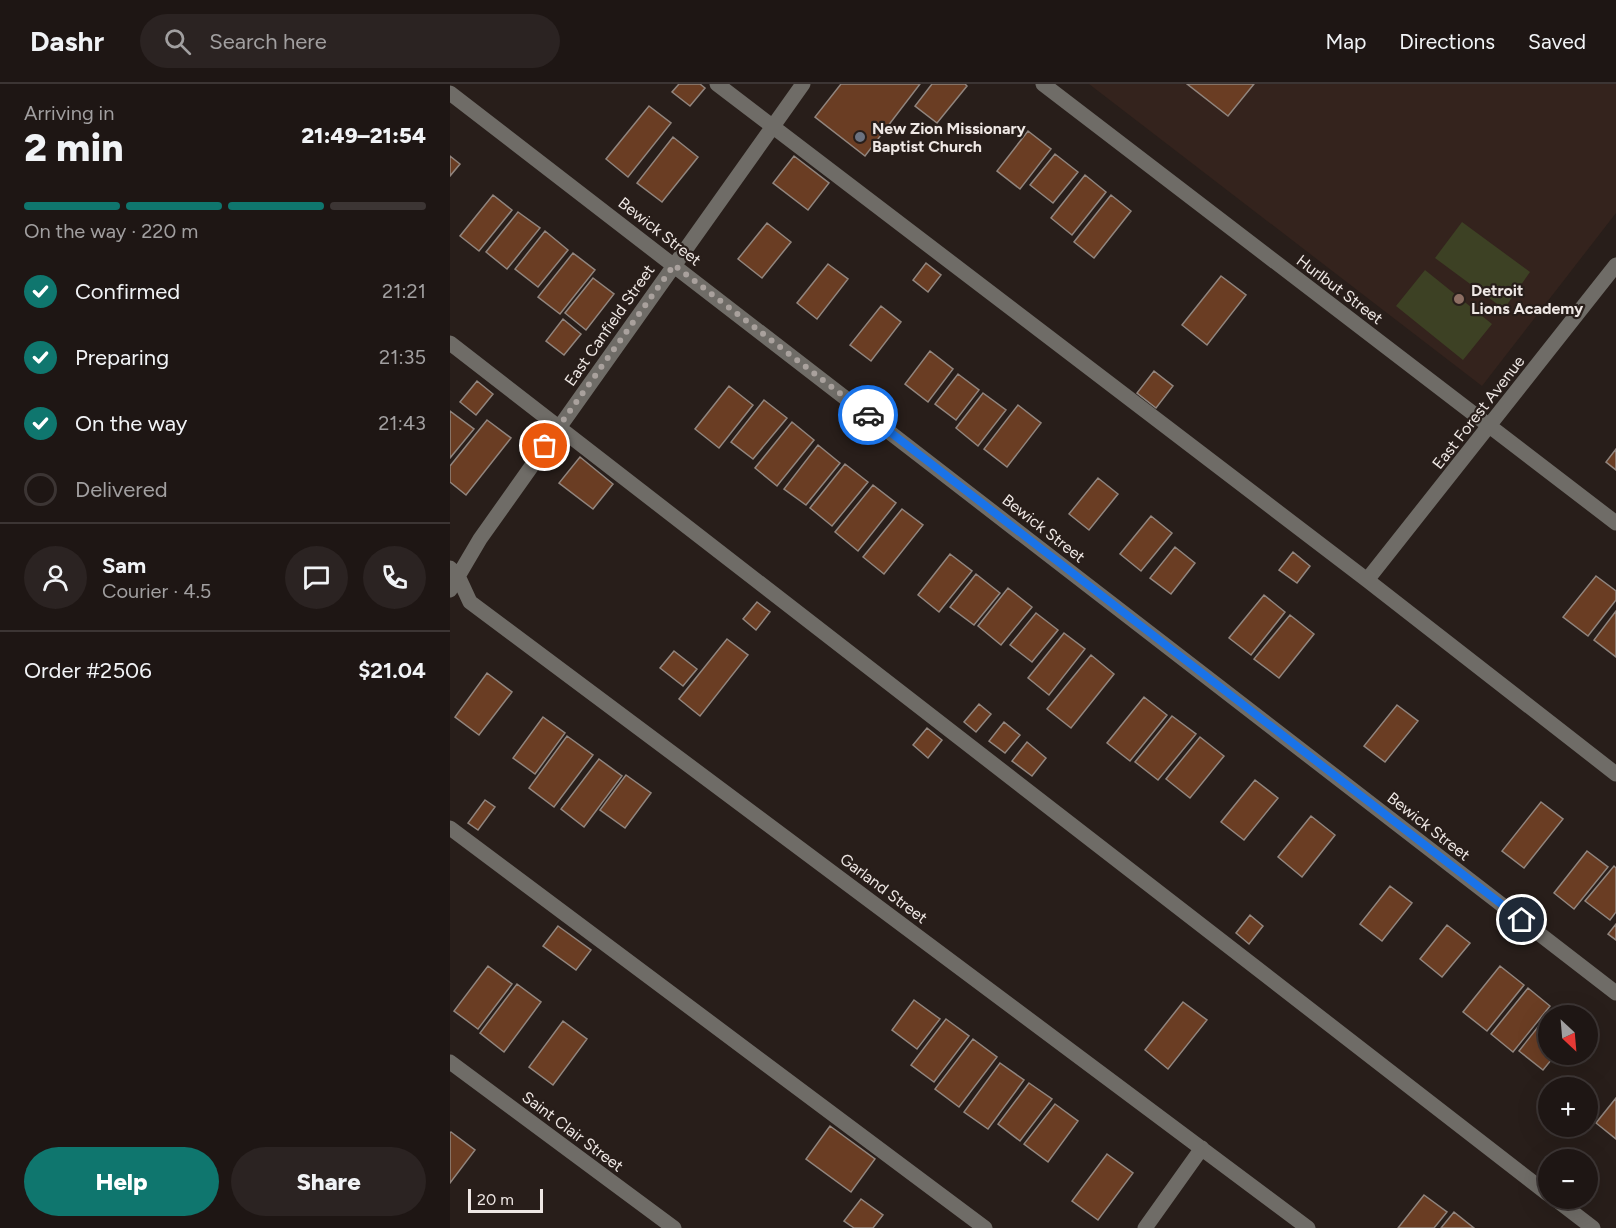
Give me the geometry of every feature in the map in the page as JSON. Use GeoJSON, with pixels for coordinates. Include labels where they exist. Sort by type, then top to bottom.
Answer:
{"type":"FeatureCollection","features":[{"type":"Feature","properties":{"kind":"street"},"geometry":{"type":"LineString","coordinates":[[717,84],[1367,580],[1616,774]]}},
{"type":"Feature","properties":{"kind":"street","name":"East Canfield Street"},"geometry":{"type":"LineString","coordinates":[[450,590],[454,572],[480,539],[803,84]]}},
{"type":"Feature","properties":{"kind":"street","name":"Hurlbut Street"},"geometry":{"type":"LineString","coordinates":[[1043,84],[1616,523]]}},
{"type":"Feature","properties":{"kind":"street","name":"Bewick Street"},"geometry":{"type":"LineString","coordinates":[[450,93],[1616,993]]}},
{"type":"Feature","properties":{"kind":"street","name":"East Forest Avenue"},"geometry":{"type":"LineString","coordinates":[[1367,580],[1490,426],[1610,285],[1616,265]]}},
{"type":"Feature","properties":{"kind":"street"},"geometry":{"type":"LineString","coordinates":[[450,343],[1538,1186]]}},
{"type":"Feature","properties":{"kind":"street","name":"Garland Street"},"geometry":{"type":"LineString","coordinates":[[454,572],[470,602],[1308,1228]]}},
{"type":"Feature","properties":{"kind":"street"},"geometry":{"type":"LineString","coordinates":[[450,828],[985,1228]]}},
{"type":"Feature","properties":{"kind":"street","name":"Saint Clair Street"},"geometry":{"type":"LineString","coordinates":[[450,1062],[674,1228]]}},
{"type":"Feature","properties":{"kind":"street"},"geometry":{"type":"LineString","coordinates":[[1145,1228],[1202,1148]]}},
{"type":"Feature","properties":{"kind":"street"},"geometry":{"type":"LineString","coordinates":[[1568,1209],[1593,1228]]}},
{"type":"Feature","properties":{"kind":"shaded area","name":"Detroit Lions Academy"},"geometry":{"type":"Polygon","coordinates":[[[1089,84],[1616,84],[1616,213],[1482,386],[1089,84]]]}},
{"type":"Feature","properties":{"kind":"green space"},"geometry":{"type":"Polygon","coordinates":[[[1462,222],[1530,272],[1504,309],[1435,258],[1462,222]]]}},
{"type":"Feature","properties":{"kind":"green space"},"geometry":{"type":"Polygon","coordinates":[[[1425,270],[1492,324],[1463,360],[1396,306],[1425,270]]]}},
{"type":"Feature","properties":{"kind":"building"},"geometry":{"type":"Polygon","coordinates":[[[679,84],[700,84],[705,88],[690,106],[672,92],[679,84]]]}},
{"type":"Feature","properties":{"kind":"building","name":"New Zion Missionary Baptist Church"},"geometry":{"type":"Polygon","coordinates":[[[841,84],[920,84],[865,156],[815,117],[841,84]]]}},
{"type":"Feature","properties":{"kind":"building"},"geometry":{"type":"Polygon","coordinates":[[[932,84],[965,84],[967,86],[937,123],[915,106],[932,84]]]}},
{"type":"Feature","properties":{"kind":"building"},"geometry":{"type":"Polygon","coordinates":[[[1187,84],[1254,84],[1228,116],[1187,84]]]}},
{"type":"Feature","properties":{"kind":"building"},"geometry":{"type":"Polygon","coordinates":[[[649,106],[671,123],[628,177],[606,159],[649,106]]]}},
{"type":"Feature","properties":{"kind":"building"},"geometry":{"type":"Polygon","coordinates":[[[1028,131],[1051,149],[1020,189],[997,171],[1028,131]]]}},
{"type":"Feature","properties":{"kind":"building"},"geometry":{"type":"Polygon","coordinates":[[[673,137],[698,157],[662,202],[637,183],[673,137]]]}},
{"type":"Feature","properties":{"kind":"building"},"geometry":{"type":"Polygon","coordinates":[[[1055,154],[1078,172],[1053,203],[1030,185],[1055,154]]]}},
{"type":"Feature","properties":{"kind":"building"},"geometry":{"type":"Polygon","coordinates":[[[450,156],[460,164],[450,176],[450,156]]]}},
{"type":"Feature","properties":{"kind":"building"},"geometry":{"type":"Polygon","coordinates":[[[794,156],[829,183],[808,210],[773,183],[794,156]]]}},
{"type":"Feature","properties":{"kind":"building"},"geometry":{"type":"Polygon","coordinates":[[[1085,175],[1106,192],[1072,235],[1051,218],[1085,175]]]}},
{"type":"Feature","properties":{"kind":"building"},"geometry":{"type":"Polygon","coordinates":[[[493,195],[512,210],[479,251],[460,236],[493,195]]]}},
{"type":"Feature","properties":{"kind":"building"},"geometry":{"type":"Polygon","coordinates":[[[1111,195],[1131,211],[1094,258],[1074,242],[1111,195]]]}},
{"type":"Feature","properties":{"kind":"building"},"geometry":{"type":"Polygon","coordinates":[[[518,212],[540,228],[507,269],[486,252],[518,212]]]}},
{"type":"Feature","properties":{"kind":"building"},"geometry":{"type":"Polygon","coordinates":[[[767,223],[791,242],[762,278],[738,259],[767,223]]]}},
{"type":"Feature","properties":{"kind":"building"},"geometry":{"type":"Polygon","coordinates":[[[545,231],[568,250],[538,287],[515,269],[545,231]]]}},
{"type":"Feature","properties":{"kind":"building"},"geometry":{"type":"Polygon","coordinates":[[[573,253],[595,270],[560,314],[538,297],[573,253]]]}},
{"type":"Feature","properties":{"kind":"building"},"geometry":{"type":"Polygon","coordinates":[[[926,263],[941,275],[928,292],[913,280],[926,263]]]}},
{"type":"Feature","properties":{"kind":"building"},"geometry":{"type":"Polygon","coordinates":[[[828,264],[848,279],[817,319],[797,303],[828,264]]]}},
{"type":"Feature","properties":{"kind":"building"},"geometry":{"type":"Polygon","coordinates":[[[1221,276],[1246,295],[1207,345],[1182,325],[1221,276]]]}},
{"type":"Feature","properties":{"kind":"building"},"geometry":{"type":"Polygon","coordinates":[[[593,278],[614,294],[586,330],[565,313],[593,278]]]}},
{"type":"Feature","properties":{"kind":"building"},"geometry":{"type":"Polygon","coordinates":[[[881,306],[901,322],[871,361],[850,345],[881,306]]]}},
{"type":"Feature","properties":{"kind":"building"},"geometry":{"type":"Polygon","coordinates":[[[563,319],[581,334],[564,355],[546,341],[563,319]]]}},
{"type":"Feature","properties":{"kind":"building"},"geometry":{"type":"Polygon","coordinates":[[[930,351],[953,369],[928,402],[905,384],[930,351]]]}},
{"type":"Feature","properties":{"kind":"building"},"geometry":{"type":"Polygon","coordinates":[[[1154,371],[1173,386],[1156,408],[1137,393],[1154,371]]]}},
{"type":"Feature","properties":{"kind":"building"},"geometry":{"type":"Polygon","coordinates":[[[958,374],[979,390],[956,420],[935,404],[958,374]]]}},
{"type":"Feature","properties":{"kind":"building"},"geometry":{"type":"Polygon","coordinates":[[[477,381],[493,394],[476,415],[460,402],[477,381]]]}},
{"type":"Feature","properties":{"kind":"building"},"geometry":{"type":"Polygon","coordinates":[[[729,386],[753,405],[719,448],[695,429],[729,386]]]}},
{"type":"Feature","properties":{"kind":"building"},"geometry":{"type":"Polygon","coordinates":[[[983,393],[1006,410],[978,446],[956,428],[983,393]]]}},
{"type":"Feature","properties":{"kind":"building"},"geometry":{"type":"Polygon","coordinates":[[[764,400],[787,418],[753,459],[731,442],[764,400]]]}},
{"type":"Feature","properties":{"kind":"building"},"geometry":{"type":"Polygon","coordinates":[[[1018,405],[1041,423],[1007,467],[984,449],[1018,405]]]}},
{"type":"Feature","properties":{"kind":"building"},"geometry":{"type":"Polygon","coordinates":[[[450,411],[474,429],[450,458],[450,411]]]}},
{"type":"Feature","properties":{"kind":"building"},"geometry":{"type":"Polygon","coordinates":[[[487,420],[511,438],[466,495],[450,482],[450,466],[487,420]]]}},
{"type":"Feature","properties":{"kind":"building"},"geometry":{"type":"Polygon","coordinates":[[[792,422],[814,440],[777,486],[755,468],[792,422]]]}},
{"type":"Feature","properties":{"kind":"building"},"geometry":{"type":"Polygon","coordinates":[[[818,445],[840,463],[806,505],[784,489],[818,445]]]}},
{"type":"Feature","properties":{"kind":"building"},"geometry":{"type":"Polygon","coordinates":[[[1616,449],[1616,470],[1606,462],[1616,449]]]}},
{"type":"Feature","properties":{"kind":"building"},"geometry":{"type":"Polygon","coordinates":[[[580,457],[613,484],[593,509],[559,483],[580,457]]]}},
{"type":"Feature","properties":{"kind":"building"},"geometry":{"type":"Polygon","coordinates":[[[845,464],[868,482],[832,526],[810,508],[845,464]]]}},
{"type":"Feature","properties":{"kind":"building"},"geometry":{"type":"Polygon","coordinates":[[[1098,478],[1118,494],[1089,530],[1069,514],[1098,478]]]}},
{"type":"Feature","properties":{"kind":"building"},"geometry":{"type":"Polygon","coordinates":[[[873,485],[896,503],[858,551],[835,532],[873,485]]]}},
{"type":"Feature","properties":{"kind":"building"},"geometry":{"type":"Polygon","coordinates":[[[902,509],[923,525],[884,574],[863,557],[902,509]]]}},
{"type":"Feature","properties":{"kind":"building"},"geometry":{"type":"Polygon","coordinates":[[[1151,516],[1172,533],[1141,571],[1120,554],[1151,516]]]}},
{"type":"Feature","properties":{"kind":"building"},"geometry":{"type":"Polygon","coordinates":[[[1175,547],[1195,563],[1171,594],[1150,578],[1175,547]]]}},
{"type":"Feature","properties":{"kind":"building"},"geometry":{"type":"Polygon","coordinates":[[[1293,552],[1310,566],[1297,583],[1279,570],[1293,552]]]}},
{"type":"Feature","properties":{"kind":"building"},"geometry":{"type":"Polygon","coordinates":[[[950,554],[972,571],[939,612],[918,595],[950,554]]]}},
{"type":"Feature","properties":{"kind":"building"},"geometry":{"type":"Polygon","coordinates":[[[976,574],[1000,593],[974,625],[950,607],[976,574]]]}},
{"type":"Feature","properties":{"kind":"building"},"geometry":{"type":"Polygon","coordinates":[[[1596,576],[1616,591],[1616,600],[1588,636],[1563,617],[1596,576]]]}},
{"type":"Feature","properties":{"kind":"building"},"geometry":{"type":"Polygon","coordinates":[[[1008,588],[1032,607],[1001,645],[978,626],[1008,588]]]}},
{"type":"Feature","properties":{"kind":"building"},"geometry":{"type":"Polygon","coordinates":[[[1264,595],[1285,612],[1251,655],[1229,638],[1264,595]]]}},
{"type":"Feature","properties":{"kind":"building"},"geometry":{"type":"Polygon","coordinates":[[[757,602],[770,612],[756,630],[743,619],[757,602]]]}},
{"type":"Feature","properties":{"kind":"building"},"geometry":{"type":"Polygon","coordinates":[[[1616,611],[1616,657],[1594,640],[1616,611]]]}},
{"type":"Feature","properties":{"kind":"building"},"geometry":{"type":"Polygon","coordinates":[[[1036,613],[1058,630],[1032,662],[1010,645],[1036,613]]]}},
{"type":"Feature","properties":{"kind":"building"},"geometry":{"type":"Polygon","coordinates":[[[1290,615],[1314,634],[1279,678],[1254,659],[1290,615]]]}},
{"type":"Feature","properties":{"kind":"building"},"geometry":{"type":"Polygon","coordinates":[[[1064,633],[1085,649],[1049,695],[1028,678],[1064,633]]]}},
{"type":"Feature","properties":{"kind":"building"},"geometry":{"type":"Polygon","coordinates":[[[727,639],[748,655],[700,716],[679,699],[727,639]]]}},
{"type":"Feature","properties":{"kind":"building"},"geometry":{"type":"Polygon","coordinates":[[[674,651],[697,669],[683,686],[660,668],[674,651]]]}},
{"type":"Feature","properties":{"kind":"building"},"geometry":{"type":"Polygon","coordinates":[[[1091,655],[1114,674],[1071,728],[1047,709],[1091,655]]]}},
{"type":"Feature","properties":{"kind":"building"},"geometry":{"type":"Polygon","coordinates":[[[487,673],[512,692],[479,735],[455,717],[487,673]]]}},
{"type":"Feature","properties":{"kind":"building"},"geometry":{"type":"Polygon","coordinates":[[[1144,697],[1167,715],[1130,761],[1107,743],[1144,697]]]}},
{"type":"Feature","properties":{"kind":"building"},"geometry":{"type":"Polygon","coordinates":[[[979,704],[991,714],[976,732],[964,722],[979,704]]]}},
{"type":"Feature","properties":{"kind":"building"},"geometry":{"type":"Polygon","coordinates":[[[1397,705],[1418,721],[1385,762],[1364,746],[1397,705]]]}},
{"type":"Feature","properties":{"kind":"building"},"geometry":{"type":"Polygon","coordinates":[[[1172,716],[1196,734],[1158,780],[1135,762],[1172,716]]]}},
{"type":"Feature","properties":{"kind":"building"},"geometry":{"type":"Polygon","coordinates":[[[543,717],[565,733],[535,774],[513,758],[543,717]]]}},
{"type":"Feature","properties":{"kind":"building"},"geometry":{"type":"Polygon","coordinates":[[[1004,722],[1020,735],[1005,753],[989,741],[1004,722]]]}},
{"type":"Feature","properties":{"kind":"building"},"geometry":{"type":"Polygon","coordinates":[[[927,728],[942,740],[928,758],[913,745],[927,728]]]}},
{"type":"Feature","properties":{"kind":"building"},"geometry":{"type":"Polygon","coordinates":[[[567,736],[593,755],[554,807],[529,788],[567,736]]]}},
{"type":"Feature","properties":{"kind":"building"},"geometry":{"type":"Polygon","coordinates":[[[1200,737],[1224,756],[1190,798],[1166,779],[1200,737]]]}},
{"type":"Feature","properties":{"kind":"building"},"geometry":{"type":"Polygon","coordinates":[[[1027,742],[1046,758],[1032,776],[1012,761],[1027,742]]]}},
{"type":"Feature","properties":{"kind":"building"},"geometry":{"type":"Polygon","coordinates":[[[599,759],[622,776],[584,827],[561,809],[599,759]]]}},
{"type":"Feature","properties":{"kind":"building"},"geometry":{"type":"Polygon","coordinates":[[[626,775],[651,793],[625,828],[600,810],[626,775]]]}},
{"type":"Feature","properties":{"kind":"building"},"geometry":{"type":"Polygon","coordinates":[[[1255,780],[1278,798],[1244,840],[1221,822],[1255,780]]]}},
{"type":"Feature","properties":{"kind":"building"},"geometry":{"type":"Polygon","coordinates":[[[485,800],[495,807],[478,830],[468,823],[485,800]]]}},
{"type":"Feature","properties":{"kind":"building"},"geometry":{"type":"Polygon","coordinates":[[[1541,802],[1563,819],[1524,868],[1502,851],[1541,802]]]}},
{"type":"Feature","properties":{"kind":"building"},"geometry":{"type":"Polygon","coordinates":[[[1311,816],[1335,835],[1302,877],[1278,857],[1311,816]]]}},
{"type":"Feature","properties":{"kind":"building"},"geometry":{"type":"Polygon","coordinates":[[[1587,851],[1608,867],[1574,909],[1554,893],[1587,851]]]}},
{"type":"Feature","properties":{"kind":"building"},"geometry":{"type":"Polygon","coordinates":[[[1614,866],[1616,868],[1616,912],[1610,920],[1585,901],[1614,866]]]}},
{"type":"Feature","properties":{"kind":"building"},"geometry":{"type":"Polygon","coordinates":[[[1390,886],[1412,903],[1382,941],[1360,924],[1390,886]]]}},
{"type":"Feature","properties":{"kind":"building"},"geometry":{"type":"Polygon","coordinates":[[[1250,915],[1263,926],[1249,944],[1236,933],[1250,915]]]}},
{"type":"Feature","properties":{"kind":"building"},"geometry":{"type":"Polygon","coordinates":[[[1616,924],[1616,940],[1608,934],[1616,924]]]}},
{"type":"Feature","properties":{"kind":"building"},"geometry":{"type":"Polygon","coordinates":[[[1447,925],[1470,943],[1442,977],[1420,959],[1447,925]]]}},
{"type":"Feature","properties":{"kind":"building"},"geometry":{"type":"Polygon","coordinates":[[[558,926],[591,950],[576,970],[543,946],[558,926]]]}},
{"type":"Feature","properties":{"kind":"building"},"geometry":{"type":"Polygon","coordinates":[[[488,966],[512,984],[478,1029],[454,1011],[488,966]]]}},
{"type":"Feature","properties":{"kind":"building"},"geometry":{"type":"Polygon","coordinates":[[[1500,966],[1524,985],[1487,1031],[1463,1012],[1500,966]]]}},
{"type":"Feature","properties":{"kind":"building"},"geometry":{"type":"Polygon","coordinates":[[[517,984],[541,1002],[504,1052],[480,1033],[517,984]]]}},
{"type":"Feature","properties":{"kind":"building"},"geometry":{"type":"Polygon","coordinates":[[[1528,988],[1549,1005],[1538,1005],[1538,1021],[1513,1052],[1491,1034],[1528,988]]]}},
{"type":"Feature","properties":{"kind":"building"},"geometry":{"type":"Polygon","coordinates":[[[914,1000],[940,1019],[917,1049],[892,1030],[914,1000]]]}},
{"type":"Feature","properties":{"kind":"building"},"geometry":{"type":"Polygon","coordinates":[[[1183,1002],[1207,1020],[1168,1069],[1145,1050],[1183,1002]]]}},
{"type":"Feature","properties":{"kind":"building"},"geometry":{"type":"Polygon","coordinates":[[[946,1019],[969,1036],[934,1082],[911,1065],[946,1019]]]}},
{"type":"Feature","properties":{"kind":"building"},"geometry":{"type":"Polygon","coordinates":[[[563,1021],[587,1039],[553,1085],[529,1067],[563,1021]]]}},
{"type":"Feature","properties":{"kind":"building"},"geometry":{"type":"Polygon","coordinates":[[[1538,1027],[1538,1065],[1547,1065],[1543,1070],[1519,1051],[1538,1027]]]}},
{"type":"Feature","properties":{"kind":"building"},"geometry":{"type":"Polygon","coordinates":[[[973,1039],[997,1057],[959,1107],[935,1089],[973,1039]]]}},
{"type":"Feature","properties":{"kind":"building"},"geometry":{"type":"Polygon","coordinates":[[[1000,1063],[1024,1080],[988,1129],[964,1112],[1000,1063]]]}},
{"type":"Feature","properties":{"kind":"building"},"geometry":{"type":"Polygon","coordinates":[[[1029,1083],[1052,1099],[1020,1141],[998,1124],[1029,1083]]]}},
{"type":"Feature","properties":{"kind":"building"},"geometry":{"type":"Polygon","coordinates":[[[1616,1098],[1616,1139],[1598,1125],[1598,1120],[1616,1098]]]}},
{"type":"Feature","properties":{"kind":"building"},"geometry":{"type":"Polygon","coordinates":[[[1055,1104],[1078,1121],[1048,1162],[1024,1144],[1055,1104]]]}},
{"type":"Feature","properties":{"kind":"building"},"geometry":{"type":"Polygon","coordinates":[[[830,1126],[875,1159],[851,1192],[806,1159],[830,1126]]]}},
{"type":"Feature","properties":{"kind":"building"},"geometry":{"type":"Polygon","coordinates":[[[450,1133],[475,1150],[450,1183],[450,1133]]]}},
{"type":"Feature","properties":{"kind":"building"},"geometry":{"type":"Polygon","coordinates":[[[1107,1154],[1133,1173],[1098,1220],[1072,1201],[1107,1154]]]}},
{"type":"Feature","properties":{"kind":"building"},"geometry":{"type":"Polygon","coordinates":[[[1424,1195],[1447,1212],[1434,1228],[1398,1228],[1424,1195]]]}},
{"type":"Feature","properties":{"kind":"building"},"geometry":{"type":"Polygon","coordinates":[[[861,1199],[883,1215],[873,1228],[854,1228],[844,1221],[861,1199]]]}},
{"type":"Feature","properties":{"kind":"building"},"geometry":{"type":"Polygon","coordinates":[[[1454,1212],[1474,1228],[1441,1228],[1454,1212]]]}},
{"type":"Feature","properties":{"kind":"way so far"},"geometry":{"type":"LineString","coordinates":[[545,446],[674,265],[868,415]]}},
{"type":"Feature","properties":{"kind":"place","name":"New Zion Missionary Baptist Church"},"geometry":{"type":"Point","coordinates":[860,137]}},
{"type":"Feature","properties":{"kind":"place","name":"Detroit Lions Academy"},"geometry":{"type":"Point","coordinates":[1459,299]}},
{"type":"Feature","properties":{"kind":"route"},"geometry":{"type":"LineString","coordinates":[[868,415],[1522,920]]}}]}
